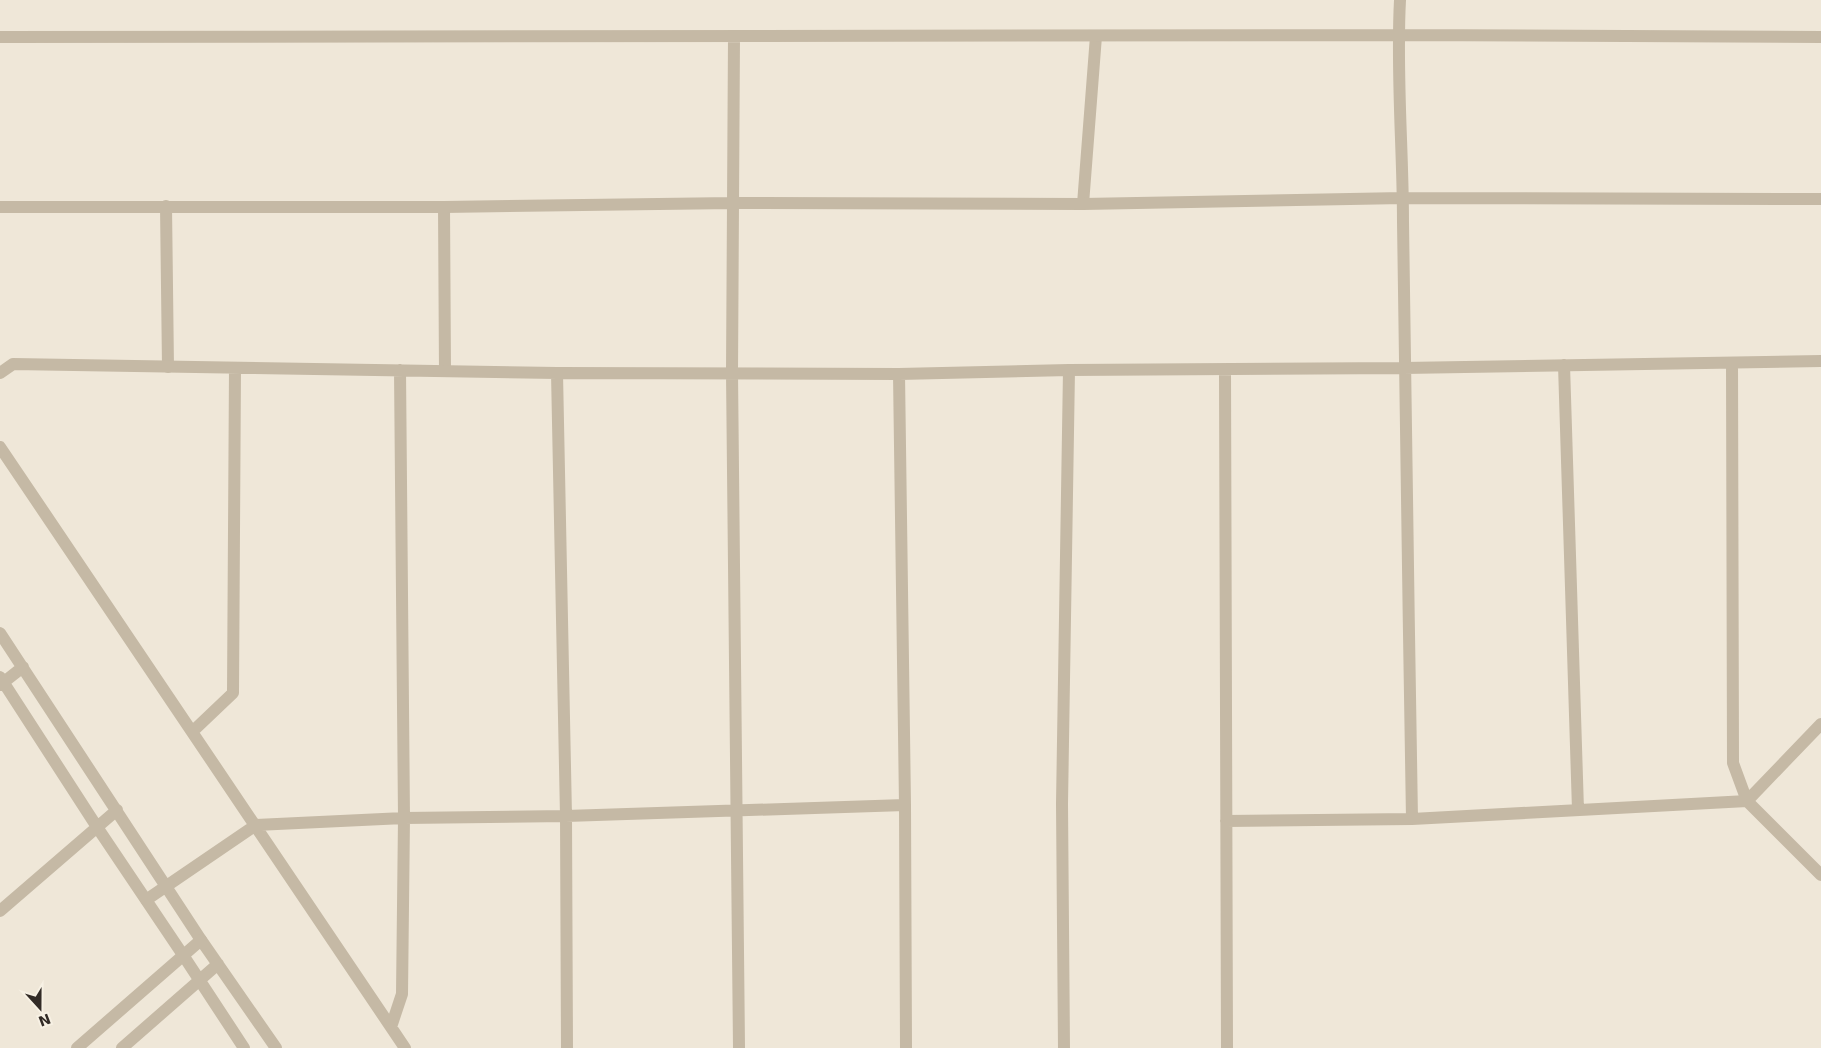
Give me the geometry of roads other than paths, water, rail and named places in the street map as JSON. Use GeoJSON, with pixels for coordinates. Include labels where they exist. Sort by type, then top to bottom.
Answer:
{"type":"FeatureCollection","features":[{"type":"Feature","properties":{"kind":"street"},"geometry":{"type":"LineString","coordinates":[[1400,0],[1398,35],[1403,198],[1412,819]]}},
{"type":"Feature","properties":{"kind":"street"},"geometry":{"type":"LineString","coordinates":[[0,37],[1398,35],[1821,37]]}},
{"type":"Feature","properties":{"kind":"street"},"geometry":{"type":"LineString","coordinates":[[1083,204],[1096,36]]}},
{"type":"Feature","properties":{"kind":"street"},"geometry":{"type":"LineString","coordinates":[[734,37],[732,374],[739,1048]]}},
{"type":"Feature","properties":{"kind":"street"},"geometry":{"type":"LineString","coordinates":[[0,207],[444,207],[733,203],[1083,204],[1403,198],[1821,199]]}},
{"type":"Feature","properties":{"kind":"street"},"geometry":{"type":"LineString","coordinates":[[166,206],[168,367]]}},
{"type":"Feature","properties":{"kind":"street"},"geometry":{"type":"LineString","coordinates":[[444,207],[445,371]]}},
{"type":"Feature","properties":{"kind":"street"},"geometry":{"type":"LineString","coordinates":[[0,372],[13,364],[557,373],[899,374],[1070,370],[1404,368],[1821,361]]}},
{"type":"Feature","properties":{"kind":"street"},"geometry":{"type":"LineString","coordinates":[[1732,363],[1733,763],[1747,802],[1821,875]]}},
{"type":"Feature","properties":{"kind":"street"},"geometry":{"type":"LineString","coordinates":[[1564,366],[1578,810]]}},
{"type":"Feature","properties":{"kind":"street"},"geometry":{"type":"LineString","coordinates":[[192,732],[233,693],[235,368]]}},
{"type":"Feature","properties":{"kind":"street"},"geometry":{"type":"LineString","coordinates":[[391,1027],[402,994],[404,818],[400,370]]}},
{"type":"Feature","properties":{"kind":"street"},"geometry":{"type":"LineString","coordinates":[[1064,1048],[1062,804],[1070,370]]}},
{"type":"Feature","properties":{"kind":"street"},"geometry":{"type":"LineString","coordinates":[[1225,370],[1227,1048]]}},
{"type":"Feature","properties":{"kind":"street"},"geometry":{"type":"LineString","coordinates":[[557,373],[566,816],[567,1048]]}},
{"type":"Feature","properties":{"kind":"street"},"geometry":{"type":"LineString","coordinates":[[899,374],[905,805],[906,1048]]}},
{"type":"Feature","properties":{"kind":"street"},"geometry":{"type":"LineString","coordinates":[[0,447],[405,1048]]}},
{"type":"Feature","properties":{"kind":"street"},"geometry":{"type":"LineString","coordinates":[[0,633],[201,940],[276,1048]]}},
{"type":"Feature","properties":{"kind":"street"},"geometry":{"type":"LineString","coordinates":[[23,667],[1,681],[244,1048]]}},
{"type":"Feature","properties":{"kind":"street"},"geometry":{"type":"LineString","coordinates":[[1226,821],[1412,819],[1747,802],[1821,724]]}},
{"type":"Feature","properties":{"kind":"street"},"geometry":{"type":"LineString","coordinates":[[146,900],[256,825],[404,818],[737,812],[905,805]]}},
{"type":"Feature","properties":{"kind":"street"},"geometry":{"type":"LineString","coordinates":[[0,911],[117,810]]}},
{"type":"Feature","properties":{"kind":"street"},"geometry":{"type":"LineString","coordinates":[[77,1048],[201,940]]}},
{"type":"Feature","properties":{"kind":"street"},"geometry":{"type":"LineString","coordinates":[[122,1048],[218,964]]}}]}
